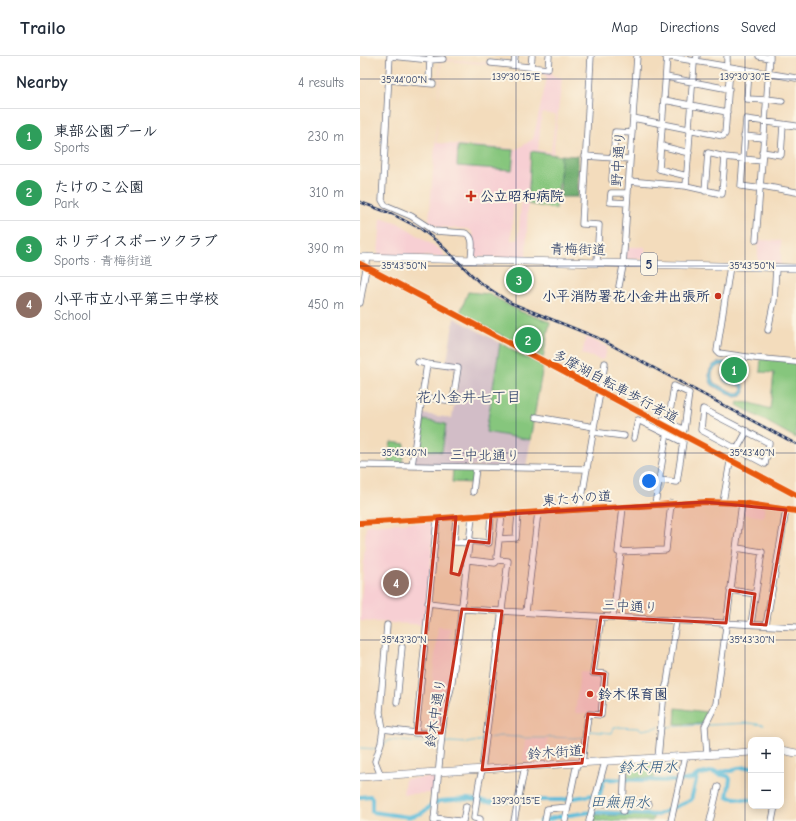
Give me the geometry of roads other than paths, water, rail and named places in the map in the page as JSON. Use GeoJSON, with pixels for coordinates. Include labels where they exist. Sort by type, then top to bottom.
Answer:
{"type":"FeatureCollection","features":[{"type":"Feature","properties":{"kind":"main road","name":"青梅街道"},"geometry":{"type":"LineString","coordinates":[[364,257],[796,268]]}},
{"type":"Feature","properties":{"kind":"main road"},"geometry":{"type":"LineString","coordinates":[[784,751],[796,753]]}},
{"type":"Feature","properties":{"kind":"main road","name":"鈴木街道"},"geometry":{"type":"LineString","coordinates":[[360,777],[748,752]]}},
{"type":"Feature","properties":{"kind":"street"},"geometry":{"type":"LineString","coordinates":[[442,59],[391,56],[382,200],[385,205],[411,216],[434,231],[465,233],[469,235],[472,239],[471,260]]}},
{"type":"Feature","properties":{"kind":"street"},"geometry":{"type":"LineString","coordinates":[[497,56],[494,63],[548,69],[549,56]]}},
{"type":"Feature","properties":{"kind":"street"},"geometry":{"type":"LineString","coordinates":[[514,65],[515,56]]}},
{"type":"Feature","properties":{"kind":"street"},"geometry":{"type":"LineString","coordinates":[[531,67],[532,56]]}},
{"type":"Feature","properties":{"kind":"street"},"geometry":{"type":"LineString","coordinates":[[591,56],[582,224],[599,225],[597,262]]}},
{"type":"Feature","properties":{"kind":"street","name":"野中通り"},"geometry":{"type":"LineString","coordinates":[[619,286],[623,263],[637,56]]}},
{"type":"Feature","properties":{"kind":"street"},"geometry":{"type":"LineString","coordinates":[[687,176],[659,169],[667,56],[696,59],[729,67],[796,78]]}},
{"type":"Feature","properties":{"kind":"street"},"geometry":{"type":"LineString","coordinates":[[633,118],[723,136],[725,134],[729,89],[729,67],[727,56]]}},
{"type":"Feature","properties":{"kind":"street"},"geometry":{"type":"LineString","coordinates":[[756,240],[770,57],[759,56]]}},
{"type":"Feature","properties":{"kind":"street"},"geometry":{"type":"LineString","coordinates":[[389,80],[431,84],[430,58]]}},
{"type":"Feature","properties":{"kind":"street"},"geometry":{"type":"LineString","coordinates":[[686,186],[694,63],[696,59]]}},
{"type":"Feature","properties":{"kind":"street"},"geometry":{"type":"LineString","coordinates":[[749,70],[747,99],[782,101]]}},
{"type":"Feature","properties":{"kind":"street"},"geometry":{"type":"LineString","coordinates":[[666,77],[729,89]]}},
{"type":"Feature","properties":{"kind":"street"},"geometry":{"type":"LineString","coordinates":[[664,100],[727,112]]}},
{"type":"Feature","properties":{"kind":"street"},"geometry":{"type":"LineString","coordinates":[[796,126],[746,119],[741,186],[762,186],[796,192]]}},
{"type":"Feature","properties":{"kind":"street"},"geometry":{"type":"LineString","coordinates":[[762,152],[781,155],[783,125]]}},
{"type":"Feature","properties":{"kind":"street"},"geometry":{"type":"LineString","coordinates":[[612,180],[615,132],[632,133]]}},
{"type":"Feature","properties":{"kind":"street"},"geometry":{"type":"LineString","coordinates":[[744,136],[764,138]]}},
{"type":"Feature","properties":{"kind":"street"},"geometry":{"type":"LineString","coordinates":[[661,146],[688,153]]}},
{"type":"Feature","properties":{"kind":"street"},"geometry":{"type":"LineString","coordinates":[[705,190],[708,153],[725,157],[762,161]]}},
{"type":"Feature","properties":{"kind":"street"},"geometry":{"type":"LineString","coordinates":[[585,156],[630,159]]}},
{"type":"Feature","properties":{"kind":"street"},"geometry":{"type":"LineString","coordinates":[[628,181],[686,186],[722,194],[725,157]]}},
{"type":"Feature","properties":{"kind":"street"},"geometry":{"type":"LineString","coordinates":[[627,203],[610,202],[611,193],[628,193]]}},
{"type":"Feature","properties":{"kind":"street"},"geometry":{"type":"LineString","coordinates":[[360,303],[364,257]]}},
{"type":"Feature","properties":{"kind":"street"},"geometry":{"type":"LineString","coordinates":[[730,266],[718,351],[754,358],[796,362]]}},
{"type":"Feature","properties":{"kind":"street"},"geometry":{"type":"LineString","coordinates":[[768,330],[774,301],[776,268]]}},
{"type":"Feature","properties":{"kind":"street"},"geometry":{"type":"LineString","coordinates":[[418,362],[458,368],[453,401],[422,397]]}},
{"type":"Feature","properties":{"kind":"street"},"geometry":{"type":"LineString","coordinates":[[580,509],[593,429],[606,363]]}},
{"type":"Feature","properties":{"kind":"street"},"geometry":{"type":"LineString","coordinates":[[412,465],[427,364]]}},
{"type":"Feature","properties":{"kind":"street"},"geometry":{"type":"LineString","coordinates":[[655,504],[666,435],[665,420],[670,408],[674,386],[690,393],[684,430],[665,420]]}},
{"type":"Feature","properties":{"kind":"street"},"geometry":{"type":"LineString","coordinates":[[703,409],[747,431],[769,443],[766,464],[701,430],[703,409]]}},
{"type":"Feature","properties":{"kind":"street"},"geometry":{"type":"LineString","coordinates":[[536,417],[624,436]]}},
{"type":"Feature","properties":{"kind":"street"},"geometry":{"type":"LineString","coordinates":[[634,438],[638,420],[682,442],[677,482],[659,480]]}},
{"type":"Feature","properties":{"kind":"street"},"geometry":{"type":"LineString","coordinates":[[723,502],[730,462],[747,431]]}},
{"type":"Feature","properties":{"kind":"street","name":"三中北通り"},"geometry":{"type":"LineString","coordinates":[[360,465],[586,469]]}},
{"type":"Feature","properties":{"kind":"street"},"geometry":{"type":"LineString","coordinates":[[473,492],[476,468]]}},
{"type":"Feature","properties":{"kind":"street","name":"東たかの道"},"geometry":{"type":"LineString","coordinates":[[360,523],[472,517],[655,504],[723,502],[742,503],[796,511]]}},
{"type":"Feature","properties":{"kind":"street"},"geometry":{"type":"LineString","coordinates":[[707,755],[704,726],[716,704],[742,503]]}},
{"type":"Feature","properties":{"kind":"street"},"geometry":{"type":"LineString","coordinates":[[621,552],[666,550],[671,504]]}},
{"type":"Feature","properties":{"kind":"street"},"geometry":{"type":"LineString","coordinates":[[613,617],[621,552],[618,552],[623,507]]}},
{"type":"Feature","properties":{"kind":"street"},"geometry":{"type":"LineString","coordinates":[[766,625],[786,510]]}},
{"type":"Feature","properties":{"kind":"street"},"geometry":{"type":"LineString","coordinates":[[526,612],[538,512]]}},
{"type":"Feature","properties":{"kind":"street"},"geometry":{"type":"LineString","coordinates":[[498,560],[502,514]]}},
{"type":"Feature","properties":{"kind":"street"},"geometry":{"type":"LineString","coordinates":[[499,539],[516,538],[518,514]]}},
{"type":"Feature","properties":{"kind":"street"},"geometry":{"type":"LineString","coordinates":[[456,517],[454,542],[489,543],[491,515]]}},
{"type":"Feature","properties":{"kind":"street","name":"鈴木中通り"},"geometry":{"type":"LineString","coordinates":[[434,820],[442,733],[445,711],[451,688],[468,560],[472,517]]}},
{"type":"Feature","properties":{"kind":"street"},"geometry":{"type":"LineString","coordinates":[[416,733],[437,519]]}},
{"type":"Feature","properties":{"kind":"street"},"geometry":{"type":"LineString","coordinates":[[737,548],[762,552],[751,624]]}},
{"type":"Feature","properties":{"kind":"street"},"geometry":{"type":"LineString","coordinates":[[468,560],[495,563],[498,560],[508,561],[482,770],[476,800],[474,818],[480,819],[479,821]]}},
{"type":"Feature","properties":{"kind":"street"},"geometry":{"type":"LineString","coordinates":[[730,590],[755,594]]}},
{"type":"Feature","properties":{"kind":"street","name":"三中通り"},"geometry":{"type":"LineString","coordinates":[[428,603],[462,608],[502,611],[796,627]]}},
{"type":"Feature","properties":{"kind":"street"},"geometry":{"type":"LineString","coordinates":[[545,819],[547,809],[568,810],[588,716],[589,714],[601,715],[605,674],[593,673],[601,617]]}},
{"type":"Feature","properties":{"kind":"street"},"geometry":{"type":"LineString","coordinates":[[658,758],[664,692],[667,682],[676,620]]}},
{"type":"Feature","properties":{"kind":"street"},"geometry":{"type":"LineString","coordinates":[[381,776],[375,761],[381,743],[383,729],[380,712],[387,625]]}},
{"type":"Feature","properties":{"kind":"street"},"geometry":{"type":"LineString","coordinates":[[397,702],[402,647]]}},
{"type":"Feature","properties":{"kind":"street"},"geometry":{"type":"LineString","coordinates":[[383,729],[416,733],[442,733]]}},
{"type":"Feature","properties":{"kind":"street"},"geometry":{"type":"LineString","coordinates":[[670,821],[685,756]]}},
{"type":"Feature","properties":{"kind":"street"},"geometry":{"type":"LineString","coordinates":[[623,811],[626,760]]}},
{"type":"Feature","properties":{"kind":"street"},"geometry":{"type":"LineString","coordinates":[[589,821],[605,762]]}},
{"type":"Feature","properties":{"kind":"street"},"geometry":{"type":"LineString","coordinates":[[514,821],[525,766]]}},
{"type":"Feature","properties":{"kind":"street"},"geometry":{"type":"LineString","coordinates":[[710,821],[718,787]]}},
{"type":"Feature","properties":{"kind":"street"},"geometry":{"type":"LineString","coordinates":[[596,798],[623,804],[649,804]]}},
{"type":"Feature","properties":{"kind":"street"},"geometry":{"type":"LineString","coordinates":[[463,821],[466,806]]}},
{"type":"Feature","properties":{"kind":"street"},"geometry":{"type":"LineString","coordinates":[[772,821],[774,809]]}},
{"type":"Feature","properties":{"kind":"street"},"geometry":{"type":"LineString","coordinates":[[434,820],[459,821]]}},
{"type":"Feature","properties":{"kind":"water"},"geometry":{"type":"Polygon","coordinates":[[[729,362],[731,365],[726,374],[726,379],[744,385],[745,392],[742,396],[735,397],[712,385],[709,373],[711,367],[717,363],[729,362]],[[728,366],[715,368],[712,373],[714,383],[735,393],[740,393],[742,390],[741,386],[727,383],[723,380],[723,372],[728,366]]]}},
{"type":"Feature","properties":{"kind":"waterway"},"geometry":{"type":"LineString","coordinates":[[708,725],[749,723],[764,725]]}},
{"type":"Feature","properties":{"kind":"waterway"},"geometry":{"type":"LineString","coordinates":[[664,727],[703,725]]}},
{"type":"Feature","properties":{"kind":"waterway"},"geometry":{"type":"LineString","coordinates":[[589,733],[589,731],[612,733],[614,727],[639,728],[642,730],[659,727]]}},
{"type":"Feature","properties":{"kind":"waterway"},"geometry":{"type":"LineString","coordinates":[[489,738],[500,736],[521,738],[584,737]]}},
{"type":"Feature","properties":{"kind":"waterway"},"geometry":{"type":"LineString","coordinates":[[383,745],[389,740],[438,744]]}},
{"type":"Feature","properties":{"kind":"waterway"},"geometry":{"type":"LineString","coordinates":[[443,743],[468,743],[483,740]]}},
{"type":"Feature","properties":{"kind":"waterway"},"geometry":{"type":"LineString","coordinates":[[360,748],[377,749]]}},
{"type":"Feature","properties":{"kind":"waterway","name":"田無用水"},"geometry":{"type":"LineString","coordinates":[[714,773],[748,767]]}},
{"type":"Feature","properties":{"kind":"waterway","name":"鈴木用水"},"geometry":{"type":"LineString","coordinates":[[360,797],[370,796],[372,798],[372,812],[409,817],[422,813],[440,801],[468,799],[488,802],[561,800],[600,794],[605,779],[676,781],[692,779],[697,775],[715,771],[717,774],[728,776],[730,779],[727,797],[748,800]]}},
{"type":"Feature","properties":{"kind":"waterway","name":"田無用水"},"geometry":{"type":"LineString","coordinates":[[540,821],[592,812],[657,815],[691,800],[697,777]]}},
{"type":"Feature","properties":{"kind":"railway"},"geometry":{"type":"LineString","coordinates":[[360,202],[392,214],[421,229],[438,242],[479,282],[511,303],[598,338],[796,444]]}},
{"type":"Feature","properties":{"kind":"place","name":"公立昭和病院"},"geometry":{"type":"Point","coordinates":[471,196]}},
{"type":"Feature","properties":{"kind":"place","name":"ホリデイスポーツクラブ"},"geometry":{"type":"Point","coordinates":[519,280]}},
{"type":"Feature","properties":{"kind":"place","name":"小平消防署花小金井出張所"},"geometry":{"type":"Point","coordinates":[718,296]}},
{"type":"Feature","properties":{"kind":"place","name":"たけのこ公園"},"geometry":{"type":"Point","coordinates":[528,340]}},
{"type":"Feature","properties":{"kind":"place","name":"東部公園プール"},"geometry":{"type":"Point","coordinates":[734,370]}},
{"type":"Feature","properties":{"kind":"place","name":"小平市立小平第三中学校"},"geometry":{"type":"Point","coordinates":[396,583]}},
{"type":"Feature","properties":{"kind":"place","name":"鈴木保育園"},"geometry":{"type":"Point","coordinates":[590,694]}},
{"type":"Feature","properties":{"kind":"district","name":"花小金井七丁目"},"geometry":{"type":"Point","coordinates":[469,397]}}]}
